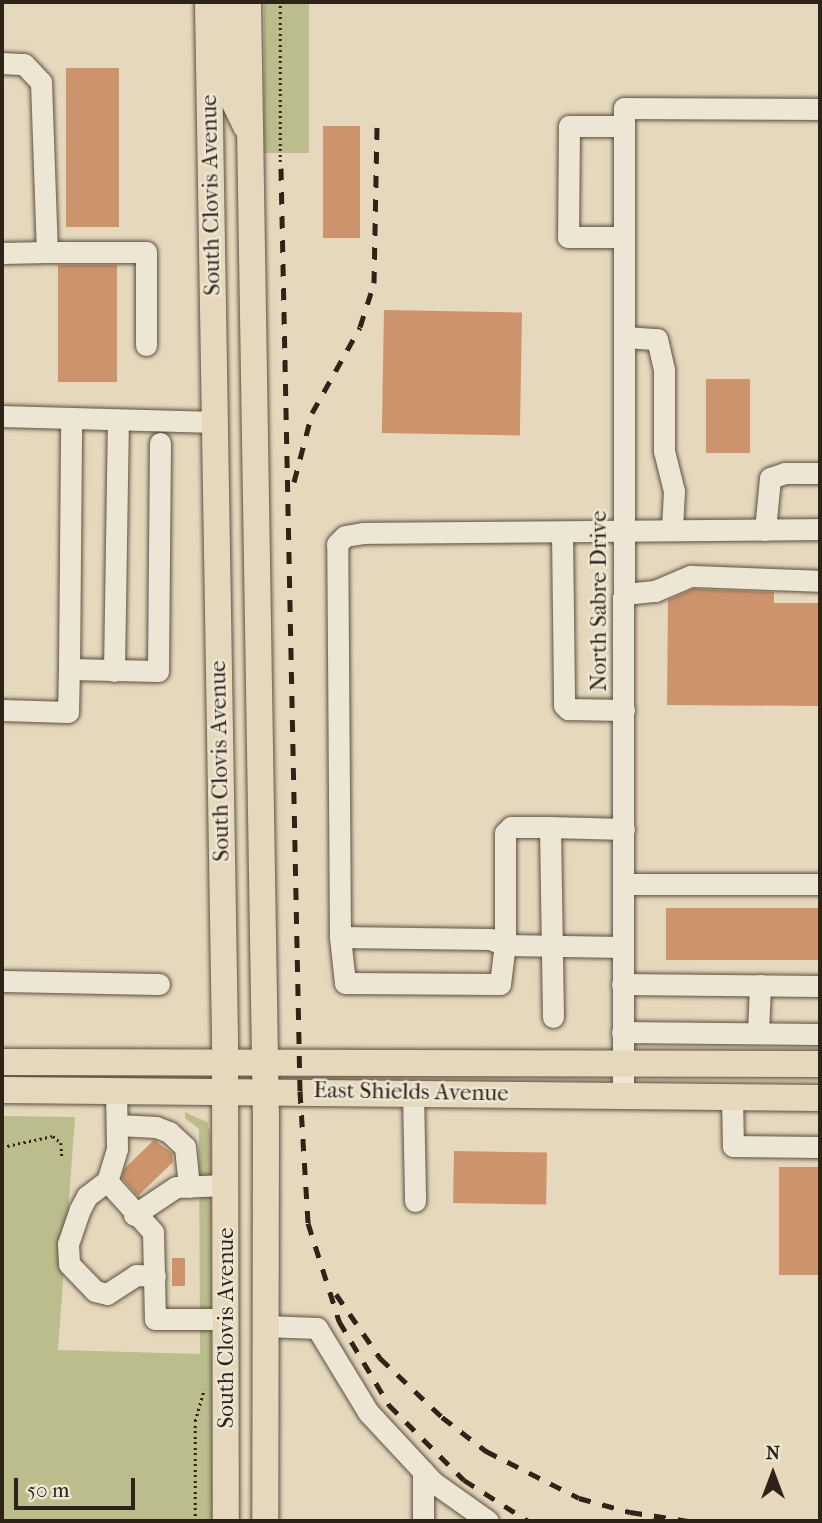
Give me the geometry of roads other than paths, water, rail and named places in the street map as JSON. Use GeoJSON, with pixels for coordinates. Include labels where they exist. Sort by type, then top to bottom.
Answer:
{"type":"FeatureCollection","features":[{"type":"Feature","properties":{"kind":"main road","name":"South Clovis Avenue"},"geometry":{"type":"LineString","coordinates":[[208,2],[225,1061],[226,1521]]}},
{"type":"Feature","properties":{"kind":"main road"},"geometry":{"type":"LineString","coordinates":[[227,2],[230,93],[250,134]]}},
{"type":"Feature","properties":{"kind":"main road","name":"South Clovis Avenue"},"geometry":{"type":"LineString","coordinates":[[248,2],[265,1090],[265,1521]]}},
{"type":"Feature","properties":{"kind":"main road","name":"East Shields Avenue"},"geometry":{"type":"LineString","coordinates":[[2,1062],[820,1064]]}},
{"type":"Feature","properties":{"kind":"main road","name":"East Shields Avenue"},"geometry":{"type":"LineString","coordinates":[[2,1090],[265,1090],[820,1098]]}},
{"type":"Feature","properties":{"kind":"street"},"geometry":{"type":"LineString","coordinates":[[2,63],[24,64],[41,82],[47,252]]}},
{"type":"Feature","properties":{"kind":"street"},"geometry":{"type":"LineString","coordinates":[[624,237],[568,237],[569,126],[624,117],[820,109]]}},
{"type":"Feature","properties":{"kind":"street","name":"North Sabre Drive"},"geometry":{"type":"LineString","coordinates":[[623,1094],[626,531],[624,117]]}},
{"type":"Feature","properties":{"kind":"street"},"geometry":{"type":"LineString","coordinates":[[2,253],[146,252],[146,345]]}},
{"type":"Feature","properties":{"kind":"street"},"geometry":{"type":"LineString","coordinates":[[625,337],[657,339],[664,370],[664,450],[674,491],[671,530]]}},
{"type":"Feature","properties":{"kind":"street"},"geometry":{"type":"LineString","coordinates":[[2,416],[215,422]]}},
{"type":"Feature","properties":{"kind":"street"},"geometry":{"type":"LineString","coordinates":[[2,710],[68,712],[71,419]]}},
{"type":"Feature","properties":{"kind":"street"},"geometry":{"type":"LineString","coordinates":[[114,671],[118,420]]}},
{"type":"Feature","properties":{"kind":"street"},"geometry":{"type":"LineString","coordinates":[[69,669],[158,671],[160,443]]}},
{"type":"Feature","properties":{"kind":"street"},"geometry":{"type":"LineString","coordinates":[[765,530],[771,478],[785,472],[820,473]]}},
{"type":"Feature","properties":{"kind":"street"},"geometry":{"type":"LineString","coordinates":[[624,829],[511,827],[505,833],[505,945],[500,984],[345,983],[340,937],[337,544],[345,536],[363,533],[820,529]]}},
{"type":"Feature","properties":{"kind":"street"},"geometry":{"type":"LineString","coordinates":[[562,532],[564,705],[568,709],[624,710]]}},
{"type":"Feature","properties":{"kind":"street"},"geometry":{"type":"LineString","coordinates":[[625,594],[655,592],[691,576],[820,581]]}},
{"type":"Feature","properties":{"kind":"street"},"geometry":{"type":"LineString","coordinates":[[550,827],[553,1017]]}},
{"type":"Feature","properties":{"kind":"street"},"geometry":{"type":"LineString","coordinates":[[623,884],[820,884]]}},
{"type":"Feature","properties":{"kind":"street"},"geometry":{"type":"LineString","coordinates":[[340,937],[490,939],[505,945],[623,947]]}},
{"type":"Feature","properties":{"kind":"street"},"geometry":{"type":"LineString","coordinates":[[2,981],[159,984]]}},
{"type":"Feature","properties":{"kind":"street"},"geometry":{"type":"LineString","coordinates":[[622,984],[820,986]]}},
{"type":"Feature","properties":{"kind":"street"},"geometry":{"type":"LineString","coordinates":[[758,1033],[760,985]]}},
{"type":"Feature","properties":{"kind":"street"},"geometry":{"type":"LineString","coordinates":[[622,1032],[820,1034]]}},
{"type":"Feature","properties":{"kind":"street"},"geometry":{"type":"LineString","coordinates":[[116,1090],[117,1149],[107,1181],[87,1196],[80,1209],[68,1244],[69,1264],[95,1291],[107,1294],[136,1275],[155,1276]]}},
{"type":"Feature","properties":{"kind":"street"},"geometry":{"type":"LineString","coordinates":[[413,1093],[415,1201]]}},
{"type":"Feature","properties":{"kind":"street"},"geometry":{"type":"LineString","coordinates":[[732,1096],[733,1146],[820,1146]]}},
{"type":"Feature","properties":{"kind":"street"},"geometry":{"type":"LineString","coordinates":[[117,1125],[156,1126],[169,1132],[185,1147],[189,1187]]}},
{"type":"Feature","properties":{"kind":"street"},"geometry":{"type":"LineString","coordinates":[[107,1181],[134,1215],[153,1232],[155,1319],[226,1319]]}},
{"type":"Feature","properties":{"kind":"street"},"geometry":{"type":"LineString","coordinates":[[134,1215],[176,1188],[226,1185]]}},
{"type":"Feature","properties":{"kind":"street"},"geometry":{"type":"LineString","coordinates":[[265,1326],[317,1328],[368,1412],[423,1471],[488,1521]]}},
{"type":"Feature","properties":{"kind":"street"},"geometry":{"type":"LineString","coordinates":[[423,1471],[423,1521]]}},
{"type":"Feature","properties":{"kind":"railway"},"geometry":{"type":"LineString","coordinates":[[294,482],[312,413],[360,327],[374,283],[377,127]]}},
{"type":"Feature","properties":{"kind":"railway"},"geometry":{"type":"LineString","coordinates":[[281,168],[300,1091],[308,1223],[339,1321],[389,1405],[464,1480],[528,1521]]}},
{"type":"Feature","properties":{"kind":"railway"},"geometry":{"type":"LineString","coordinates":[[336,1294],[380,1358],[442,1417],[486,1451],[579,1498],[630,1512],[688,1521]]}}]}
